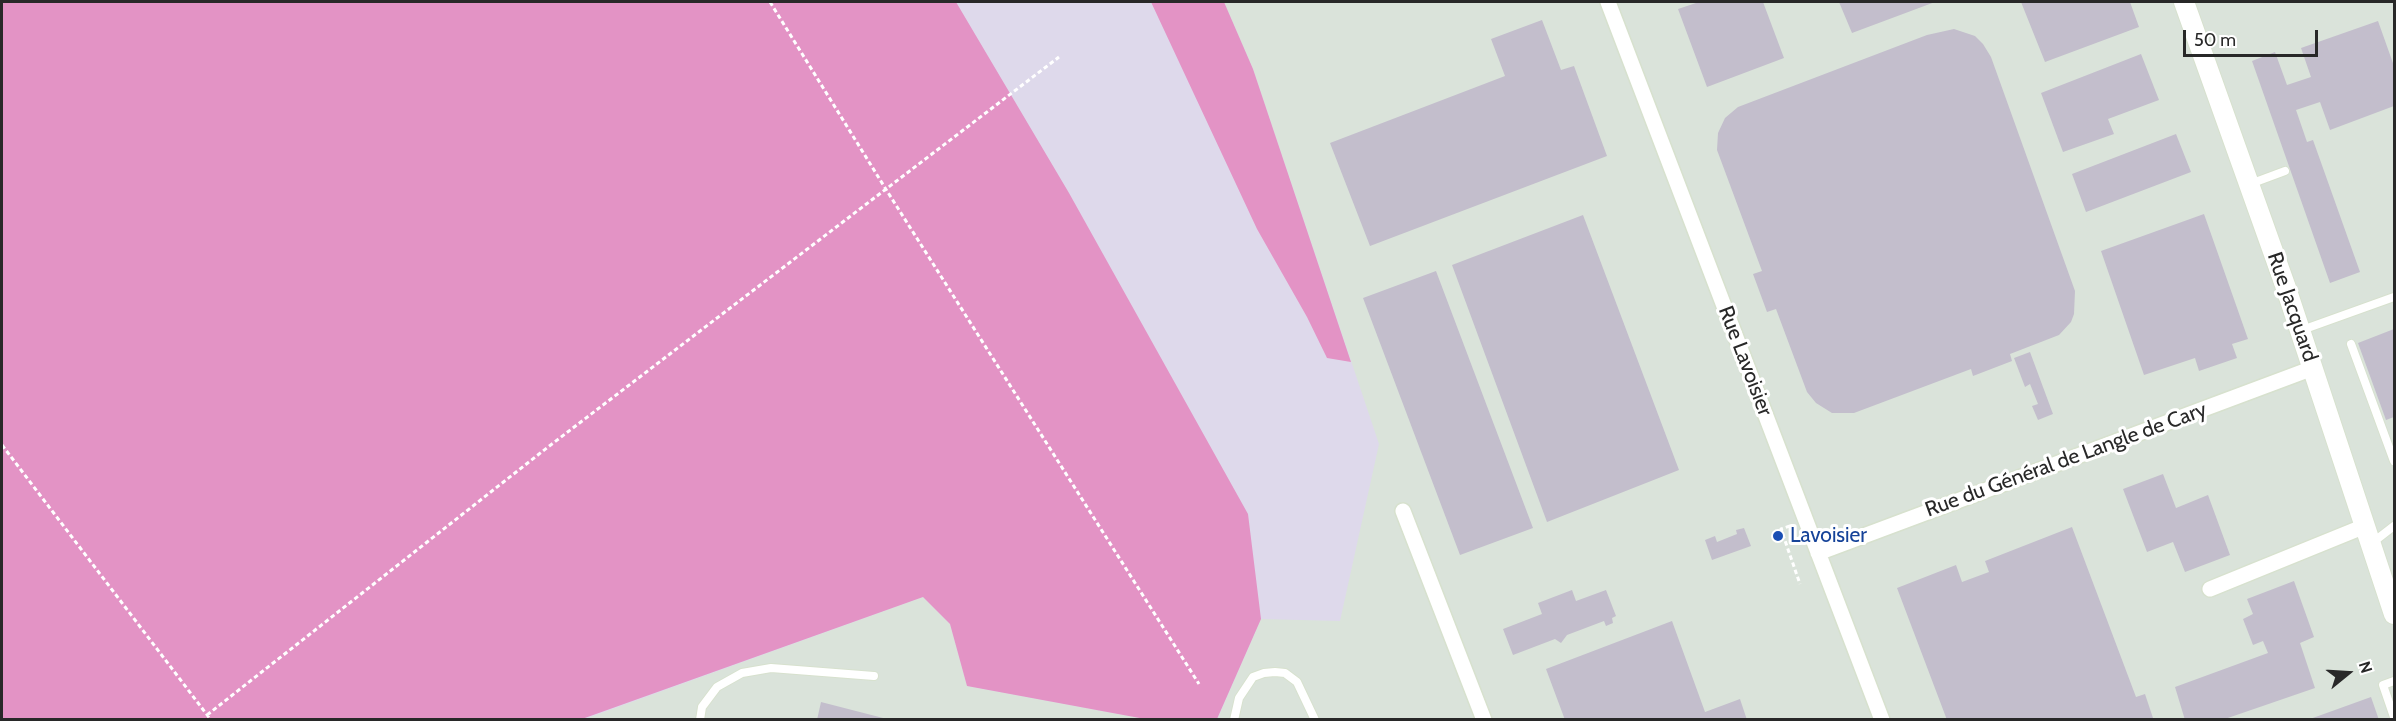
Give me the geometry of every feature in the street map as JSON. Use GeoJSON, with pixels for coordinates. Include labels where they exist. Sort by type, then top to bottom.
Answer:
{"type":"FeatureCollection","features":[{"type":"Feature","properties":{"kind":"street","name":"Rue Lavoisier"},"geometry":{"type":"LineString","coordinates":[[1608,2],[1882,720]]}},
{"type":"Feature","properties":{"kind":"street","name":"Rue Jacquard"},"geometry":{"type":"LineString","coordinates":[[2184,2],[2300,330],[2394,614]]}},
{"type":"Feature","properties":{"kind":"street","name":"Rue du Général de Langle de Cary"},"geometry":{"type":"LineString","coordinates":[[1818,553],[2313,368]]}},
{"type":"Feature","properties":{"kind":"street"},"geometry":{"type":"LineString","coordinates":[[1403,511],[1484,720]]}},
{"type":"Feature","properties":{"kind":"street"},"geometry":{"type":"LineString","coordinates":[[2210,589],[2368,535]]}},
{"type":"Feature","properties":{"kind":"lane"},"geometry":{"type":"LineString","coordinates":[[2249,184],[2285,171]]}},
{"type":"Feature","properties":{"kind":"lane"},"geometry":{"type":"LineString","coordinates":[[2300,330],[2394,297]]}},
{"type":"Feature","properties":{"kind":"lane"},"geometry":{"type":"LineString","coordinates":[[2351,344],[2394,461]]}},
{"type":"Feature","properties":{"kind":"lane"},"geometry":{"type":"LineString","coordinates":[[2368,535],[2394,526]]}},
{"type":"Feature","properties":{"kind":"lane"},"geometry":{"type":"LineString","coordinates":[[700,720],[702,707],[717,687],[742,673],[771,668],[874,676]]}},
{"type":"Feature","properties":{"kind":"lane"},"geometry":{"type":"LineString","coordinates":[[1234,720],[1239,698],[1253,677],[1275,672],[1285,673],[1297,682],[1314,720]]}},
{"type":"Feature","properties":{"kind":"lane"},"geometry":{"type":"LineString","coordinates":[[2394,681],[2383,685],[2394,717]]}},
{"type":"Feature","properties":{"kind":"path"},"geometry":{"type":"LineString","coordinates":[[770,2],[1199,684]]}},
{"type":"Feature","properties":{"kind":"path"},"geometry":{"type":"LineString","coordinates":[[207,715],[548,447],[1059,57]]}},
{"type":"Feature","properties":{"kind":"path"},"geometry":{"type":"LineString","coordinates":[[2,445],[211,720]]}},
{"type":"Feature","properties":{"kind":"path"},"geometry":{"type":"LineString","coordinates":[[1800,584],[1781,530],[1806,520]]}},
{"type":"Feature","properties":{"kind":"shaded area"},"geometry":{"type":"Polygon","coordinates":[[[2,2],[956,2],[1069,193],[1248,514],[1261,619],[1217,719],[1145,719],[967,686],[950,624],[923,597],[582,719],[2,719],[2,2]]]}},
{"type":"Feature","properties":{"kind":"shaded area"},"geometry":{"type":"Polygon","coordinates":[[[1151,2],[1224,2],[1253,69],[1351,362],[1327,358],[1307,317],[1257,229],[1151,2]]]}},
{"type":"Feature","properties":{"kind":"shaded area"},"geometry":{"type":"Polygon","coordinates":[[[1224,2],[2394,2],[2394,719],[1217,720],[1261,619],[1340,621],[1379,444],[1253,69],[1224,2]]]}},
{"type":"Feature","properties":{"kind":"shaded area"},"geometry":{"type":"Polygon","coordinates":[[[923,597],[950,624],[967,686],[1145,719],[582,720],[923,597]]]}},
{"type":"Feature","properties":{"kind":"building"},"geometry":{"type":"Polygon","coordinates":[[[1699,2],[1763,2],[1784,58],[1707,87],[1678,9],[1699,2]]]}},
{"type":"Feature","properties":{"kind":"building"},"geometry":{"type":"Polygon","coordinates":[[[1839,2],[1935,2],[1852,33],[1839,2]]]}},
{"type":"Feature","properties":{"kind":"building"},"geometry":{"type":"Polygon","coordinates":[[[2021,2],[2130,2],[2139,27],[2045,62],[2021,2]]]}},
{"type":"Feature","properties":{"kind":"building"},"geometry":{"type":"Polygon","coordinates":[[[1542,20],[1561,70],[1574,66],[1607,156],[1370,246],[1330,143],[1505,76],[1491,39],[1542,20]]]}},
{"type":"Feature","properties":{"kind":"building"},"geometry":{"type":"Polygon","coordinates":[[[2378,21],[2394,66],[2394,106],[2330,130],[2320,102],[2296,110],[2307,142],[2313,140],[2360,272],[2330,283],[2252,61],[2275,52],[2287,85],[2311,77],[2301,48],[2378,21]]]}},
{"type":"Feature","properties":{"kind":"building"},"geometry":{"type":"Polygon","coordinates":[[[1954,29],[1975,36],[1991,57],[2075,291],[2074,314],[2071,322],[2059,335],[2010,354],[2012,361],[1973,376],[1971,369],[1854,413],[1832,413],[1816,403],[1807,392],[1776,309],[1767,312],[1753,274],[1762,271],[1717,150],[1718,133],[1725,118],[1738,107],[1927,35],[1954,29]]]}},
{"type":"Feature","properties":{"kind":"building"},"geometry":{"type":"Polygon","coordinates":[[[2141,54],[2159,100],[2108,119],[2114,134],[2063,152],[2041,93],[2141,54]]]}},
{"type":"Feature","properties":{"kind":"building"},"geometry":{"type":"Polygon","coordinates":[[[2176,134],[2191,172],[2086,212],[2072,174],[2176,134]]]}},
{"type":"Feature","properties":{"kind":"building"},"geometry":{"type":"Polygon","coordinates":[[[2204,214],[2248,339],[2232,344],[2237,358],[2199,371],[2195,358],[2144,375],[2101,251],[2204,214]]]}},
{"type":"Feature","properties":{"kind":"building"},"geometry":{"type":"Polygon","coordinates":[[[1583,215],[1679,470],[1547,522],[1452,265],[1583,215]]]}},
{"type":"Feature","properties":{"kind":"building"},"geometry":{"type":"Polygon","coordinates":[[[1436,271],[1533,528],[1460,555],[1363,298],[1436,271]]]}},
{"type":"Feature","properties":{"kind":"building"},"geometry":{"type":"Polygon","coordinates":[[[2394,329],[2394,417],[2386,420],[2358,343],[2394,329]]]}},
{"type":"Feature","properties":{"kind":"building"},"geometry":{"type":"Polygon","coordinates":[[[2030,352],[2053,414],[2038,420],[2032,406],[2038,404],[2030,384],[2025,387],[2014,358],[2030,352]]]}},
{"type":"Feature","properties":{"kind":"building"},"geometry":{"type":"Polygon","coordinates":[[[2163,474],[2176,508],[2208,495],[2230,555],[2185,572],[2173,542],[2147,552],[2123,489],[2163,474]]]}},
{"type":"Feature","properties":{"kind":"building"},"geometry":{"type":"Polygon","coordinates":[[[2072,527],[2136,697],[2145,694],[2153,718],[2148,720],[1947,720],[1897,588],[1956,565],[1962,582],[1989,572],[1985,561],[2072,527]]]}},
{"type":"Feature","properties":{"kind":"building"},"geometry":{"type":"Polygon","coordinates":[[[1744,528],[1751,546],[1712,560],[1705,540],[1715,536],[1717,542],[1737,534],[1736,530],[1744,528]]]}},
{"type":"Feature","properties":{"kind":"building"},"geometry":{"type":"Polygon","coordinates":[[[2294,581],[2314,637],[2300,643],[2315,688],[2222,720],[2185,720],[2175,687],[2268,653],[2263,641],[2253,645],[2243,619],[2253,614],[2247,599],[2294,581]]]}},
{"type":"Feature","properties":{"kind":"building"},"geometry":{"type":"Polygon","coordinates":[[[1572,590],[1576,601],[1606,590],[1616,616],[1612,618],[1613,623],[1606,626],[1604,621],[1567,635],[1561,643],[1555,639],[1513,655],[1503,629],[1542,614],[1538,603],[1572,590]]]}},
{"type":"Feature","properties":{"kind":"building"},"geometry":{"type":"Polygon","coordinates":[[[1672,621],[1705,712],[1740,699],[1747,720],[1565,720],[1546,669],[1672,621]]]}},
{"type":"Feature","properties":{"kind":"building"},"geometry":{"type":"Polygon","coordinates":[[[2371,697],[2379,720],[2310,720],[2310,719],[2371,697]]]}},
{"type":"Feature","properties":{"kind":"building"},"geometry":{"type":"Polygon","coordinates":[[[821,702],[887,719],[887,720],[817,720],[821,702]]]}},
{"type":"Feature","properties":{"kind":"place","name":"Lavoisier"},"geometry":{"type":"Point","coordinates":[1778,536]}}]}
